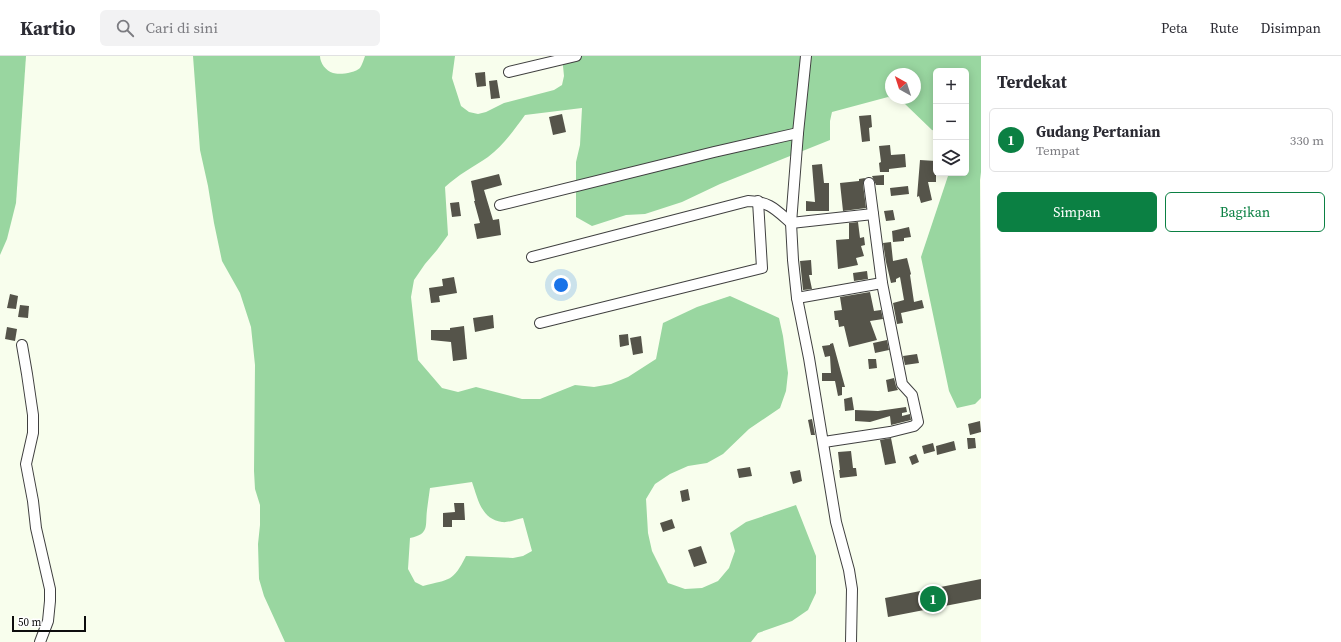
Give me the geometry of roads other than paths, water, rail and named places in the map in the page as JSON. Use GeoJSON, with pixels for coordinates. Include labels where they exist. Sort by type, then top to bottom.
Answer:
{"type":"FeatureCollection","features":[{"type":"Feature","properties":{"kind":"street"},"geometry":{"type":"LineString","coordinates":[[509,72],[576,56]]}},
{"type":"Feature","properties":{"kind":"street"},"geometry":{"type":"LineString","coordinates":[[806,56],[791,223],[793,260],[797,298],[824,442],[836,522],[849,570],[852,589],[851,642]]}},
{"type":"Feature","properties":{"kind":"street"},"geometry":{"type":"LineString","coordinates":[[500,205],[798,132]]}},
{"type":"Feature","properties":{"kind":"street"},"geometry":{"type":"LineString","coordinates":[[824,442],[890,432],[918,424],[912,395],[902,384],[882,283],[869,183]]}},
{"type":"Feature","properties":{"kind":"street"},"geometry":{"type":"LineString","coordinates":[[532,257],[748,201],[758,201],[772,205],[791,223],[873,214]]}},
{"type":"Feature","properties":{"kind":"street"},"geometry":{"type":"LineString","coordinates":[[540,323],[762,268],[758,201]]}},
{"type":"Feature","properties":{"kind":"street"},"geometry":{"type":"LineString","coordinates":[[797,298],[882,283]]}},
{"type":"Feature","properties":{"kind":"street"},"geometry":{"type":"LineString","coordinates":[[22,345],[33,415],[33,433],[26,464],[33,501],[36,528],[50,589],[48,621],[40,642]]}},
{"type":"Feature","properties":{"kind":"place","name":"Gudang Pertanian"},"geometry":{"type":"Point","coordinates":[933,599]}}]}
